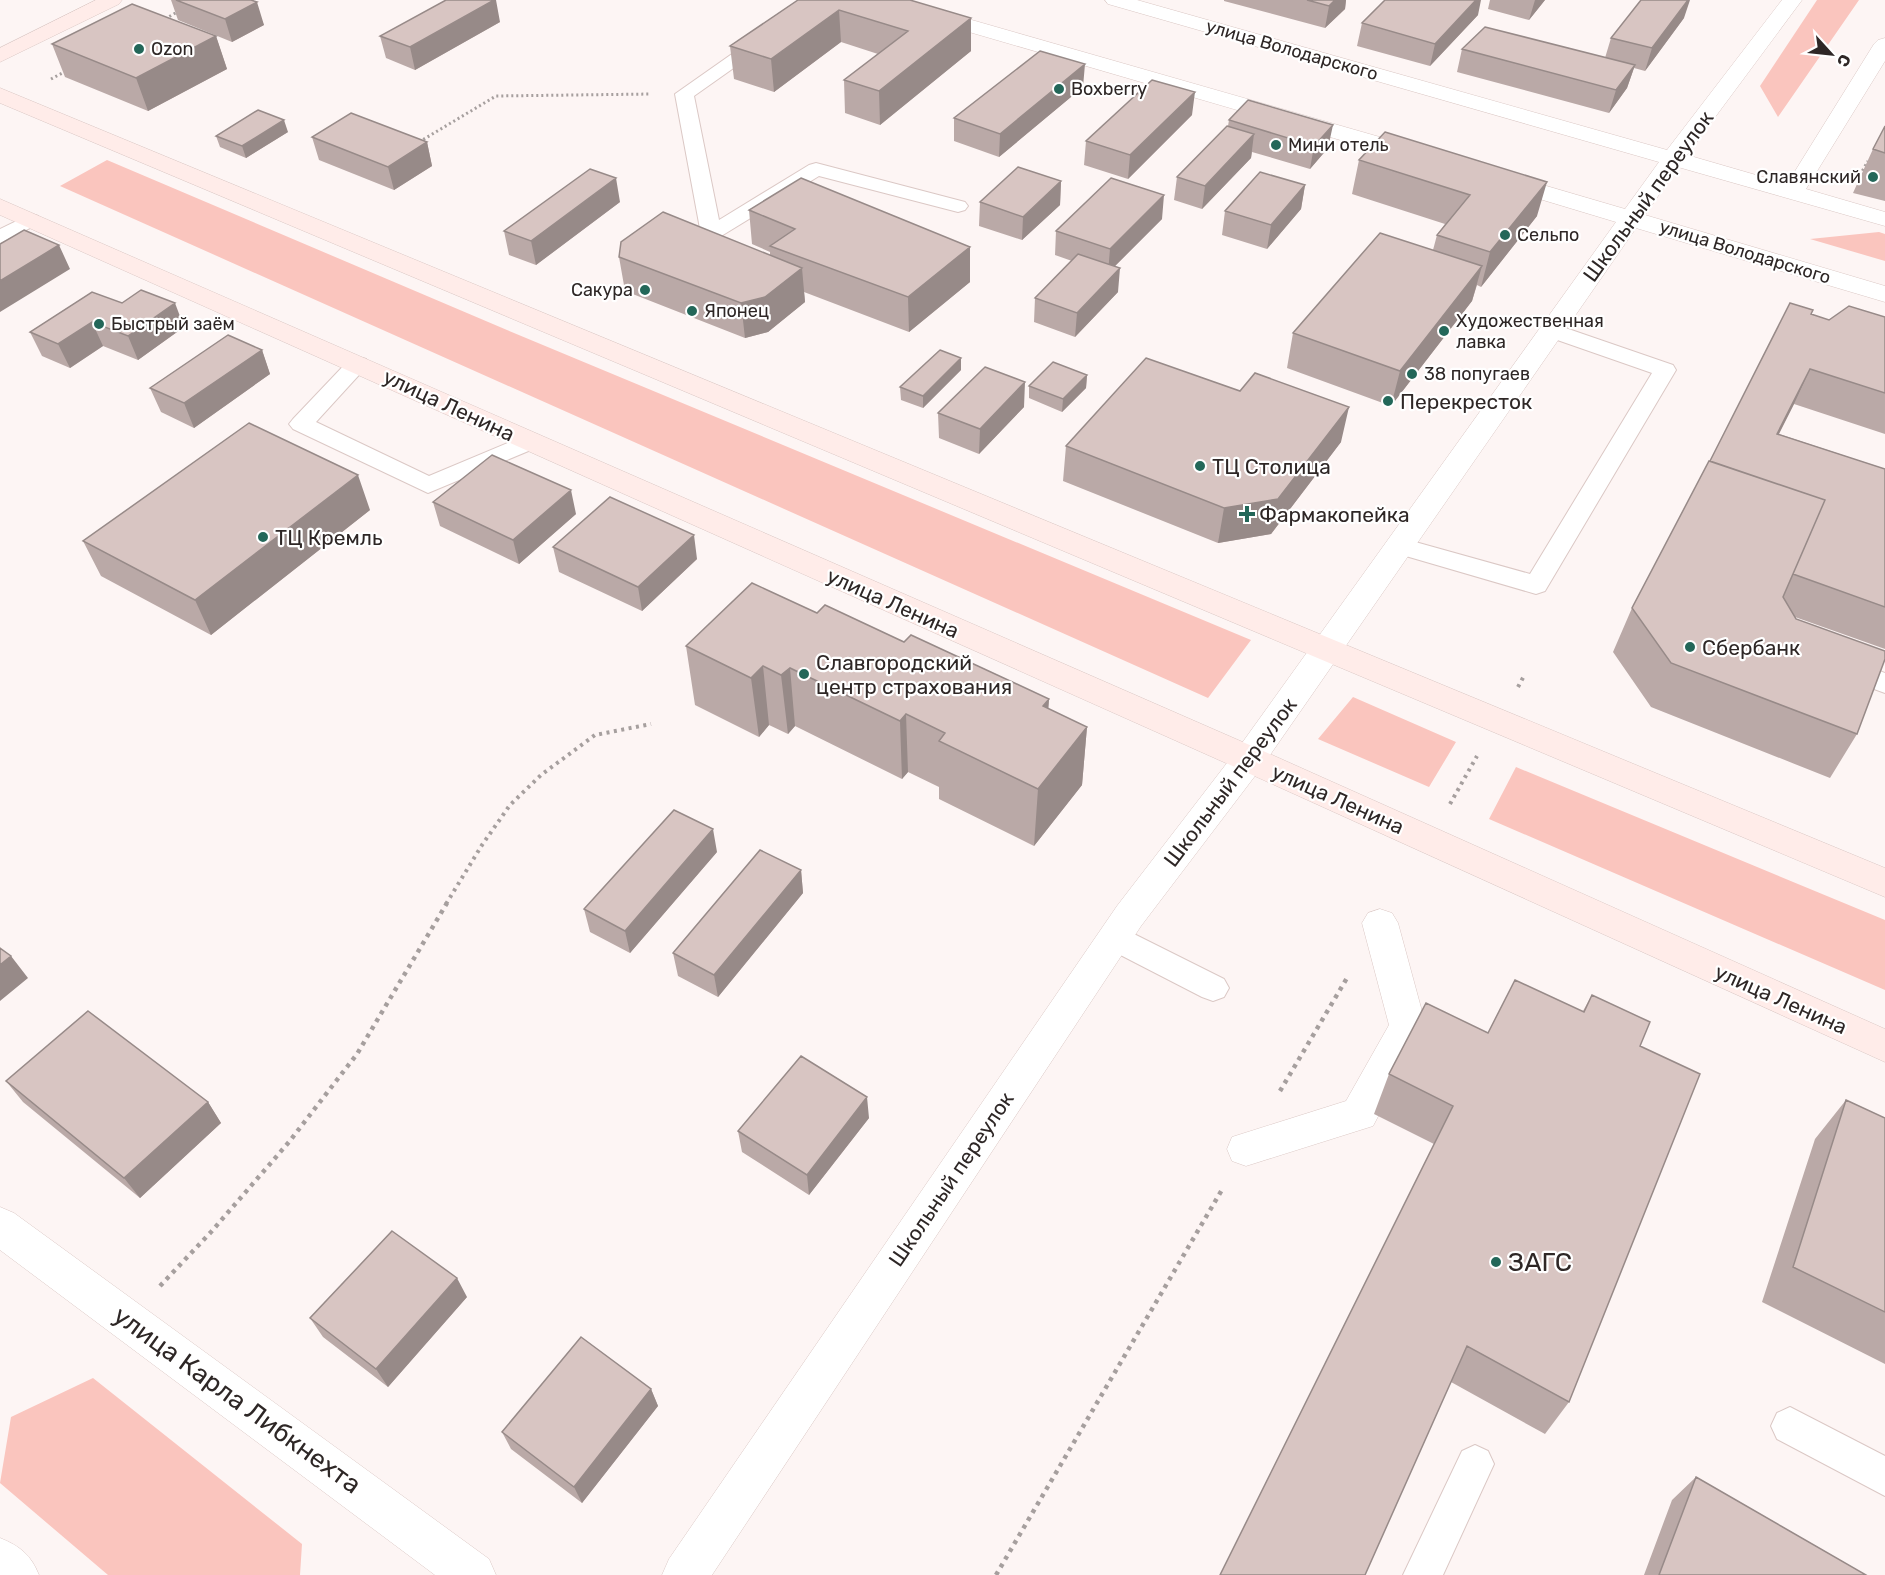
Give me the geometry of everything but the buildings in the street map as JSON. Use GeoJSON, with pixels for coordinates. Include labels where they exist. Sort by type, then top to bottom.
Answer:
{"type":"FeatureCollection","features":[{"type":"Feature","properties":{"kind":"street"},"geometry":{"type":"LineString","coordinates":[[0,56],[112,0]]}},
{"type":"Feature","properties":{"kind":"street"},"geometry":{"type":"LineString","coordinates":[[880,0],[1435,161]]}},
{"type":"Feature","properties":{"kind":"street","name":"улица Володарского"},"geometry":{"type":"LineString","coordinates":[[1115,0],[1885,219]]}},
{"type":"Feature","properties":{"kind":"street","name":"Школьный переулок"},"geometry":{"type":"LineString","coordinates":[[685,1575],[1114,938],[1249,759],[1673,158],[1792,0]]}},
{"type":"Feature","properties":{"kind":"street"},"geometry":{"type":"LineString","coordinates":[[1793,192],[1885,46]]}},
{"type":"Feature","properties":{"kind":"street"},"geometry":{"type":"LineString","coordinates":[[6,97],[1325,651],[1885,883]]}},
{"type":"Feature","properties":{"kind":"street","name":"улица Володарского"},"geometry":{"type":"LineString","coordinates":[[1480,174],[1885,294]]}},
{"type":"Feature","properties":{"kind":"street","name":"улица Ленина"},"geometry":{"type":"LineString","coordinates":[[0,206],[1249,759],[1885,1046]]}},
{"type":"Feature","properties":{"kind":"street"},"geometry":{"type":"LineString","coordinates":[[1246,1149],[1359,1114],[1407,1026],[1380,923]]}},
{"type":"Feature","properties":{"kind":"street","name":"улица Карла Либкнехта"},"geometry":{"type":"LineString","coordinates":[[0,1226],[473,1575]]}},
{"type":"Feature","properties":{"kind":"street"},"geometry":{"type":"LineString","coordinates":[[0,1560],[16,1575]]}},
{"type":"Feature","properties":{"kind":"lane"},"geometry":{"type":"LineString","coordinates":[[821,0],[684,94],[711,234],[816,169],[958,206]]}},
{"type":"Feature","properties":{"kind":"lane"},"geometry":{"type":"LineString","coordinates":[[0,237],[31,220]]}},
{"type":"Feature","properties":{"kind":"lane"},"geometry":{"type":"LineString","coordinates":[[1401,546],[1536,585],[1665,370],[1551,330]]}},
{"type":"Feature","properties":{"kind":"lane"},"geometry":{"type":"LineString","coordinates":[[358,364],[301,424],[428,485],[530,442]]}},
{"type":"Feature","properties":{"kind":"lane"},"geometry":{"type":"LineString","coordinates":[[1826,661],[1885,683]]}},
{"type":"Feature","properties":{"kind":"lane"},"geometry":{"type":"LineString","coordinates":[[1114,938],[1213,988]]}},
{"type":"Feature","properties":{"kind":"lane"},"geometry":{"type":"LineString","coordinates":[[1790,1426],[1885,1477]]}},
{"type":"Feature","properties":{"kind":"lane"},"geometry":{"type":"LineString","coordinates":[[1423,1575],[1475,1464]]}},
{"type":"Feature","properties":{"kind":"path"},"geometry":{"type":"LineString","coordinates":[[159,22],[180,11]]}},
{"type":"Feature","properties":{"kind":"path"},"geometry":{"type":"LineString","coordinates":[[6,97],[75,66]]}},
{"type":"Feature","properties":{"kind":"path"},"geometry":{"type":"LineString","coordinates":[[415,145],[496,96],[684,94]]}},
{"type":"Feature","properties":{"kind":"path"},"geometry":{"type":"LineString","coordinates":[[128,1319],[211,1232],[289,1142],[357,1054],[482,845],[510,805],[541,775],[595,735],[651,724]]}},
{"type":"Feature","properties":{"kind":"shaded area"},"geometry":{"type":"Polygon","coordinates":[[[1817,0],[1859,0],[1778,117],[1760,86],[1817,0]]]}},
{"type":"Feature","properties":{"kind":"shaded area"},"geometry":{"type":"Polygon","coordinates":[[[107,160],[507,330],[1251,640],[1208,698],[60,186],[107,160]]]}},
{"type":"Feature","properties":{"kind":"shaded area"},"geometry":{"type":"Polygon","coordinates":[[[1879,232],[1885,234],[1885,261],[1810,239],[1879,232]]]}},
{"type":"Feature","properties":{"kind":"shaded area"},"geometry":{"type":"Polygon","coordinates":[[[1353,697],[1456,742],[1429,787],[1318,739],[1353,697]]]}},
{"type":"Feature","properties":{"kind":"shaded area"},"geometry":{"type":"Polygon","coordinates":[[[1516,767],[1885,920],[1885,990],[1489,819],[1516,767]]]}},
{"type":"Feature","properties":{"kind":"shaded area"},"geometry":{"type":"Polygon","coordinates":[[[93,1378],[302,1544],[300,1575],[108,1575],[0,1483],[11,1417],[93,1378]]]}},
{"type":"Feature","properties":{"kind":"place","name":"Ozon"},"geometry":{"type":"Point","coordinates":[139,49]}},
{"type":"Feature","properties":{"kind":"place","name":"Boxberry"},"geometry":{"type":"Point","coordinates":[1059,89]}},
{"type":"Feature","properties":{"kind":"place","name":"Мини отель"},"geometry":{"type":"Point","coordinates":[1276,145]}},
{"type":"Feature","properties":{"kind":"place","name":"Славянский"},"geometry":{"type":"Point","coordinates":[1873,177]}},
{"type":"Feature","properties":{"kind":"place","name":"Сельпо"},"geometry":{"type":"Point","coordinates":[1505,235]}},
{"type":"Feature","properties":{"kind":"place","name":"Сакура"},"geometry":{"type":"Point","coordinates":[645,290]}},
{"type":"Feature","properties":{"kind":"place","name":"Японец"},"geometry":{"type":"Point","coordinates":[692,311]}},
{"type":"Feature","properties":{"kind":"place","name":"Быстрый заём"},"geometry":{"type":"Point","coordinates":[99,324]}},
{"type":"Feature","properties":{"kind":"place","name":"Художественная лавка"},"geometry":{"type":"Point","coordinates":[1444,331]}},
{"type":"Feature","properties":{"kind":"place","name":"38 попугаев"},"geometry":{"type":"Point","coordinates":[1412,374]}},
{"type":"Feature","properties":{"kind":"place","name":"Перекресток"},"geometry":{"type":"Point","coordinates":[1388,401]}},
{"type":"Feature","properties":{"kind":"place","name":"ТЦ Столица"},"geometry":{"type":"Point","coordinates":[1200,466]}},
{"type":"Feature","properties":{"kind":"place","name":"Фармакопейка"},"geometry":{"type":"Point","coordinates":[1247,514]}},
{"type":"Feature","properties":{"kind":"place","name":"ТЦ Кремль"},"geometry":{"type":"Point","coordinates":[263,537]}},
{"type":"Feature","properties":{"kind":"place","name":"Сбербанк"},"geometry":{"type":"Point","coordinates":[1690,647]}},
{"type":"Feature","properties":{"kind":"place","name":"Славгородский центр страхования"},"geometry":{"type":"Point","coordinates":[804,674]}},
{"type":"Feature","properties":{"kind":"place","name":"ЗАГС"},"geometry":{"type":"Point","coordinates":[1496,1262]}}]}
